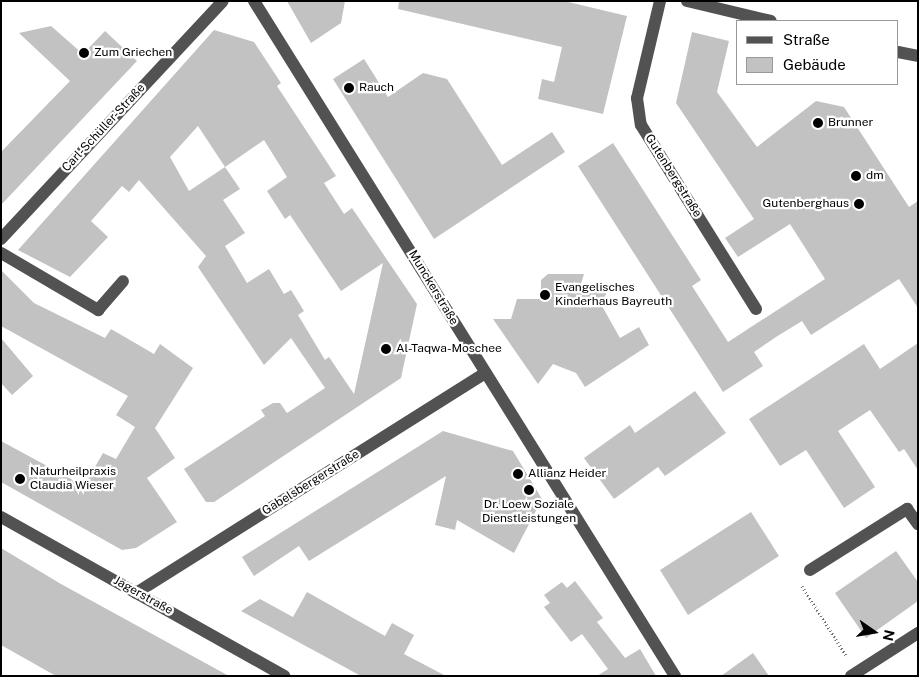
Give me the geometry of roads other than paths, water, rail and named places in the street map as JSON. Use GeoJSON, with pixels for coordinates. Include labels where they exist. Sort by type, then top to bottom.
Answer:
{"type":"FeatureCollection","features":[{"type":"Feature","properties":{"kind":"street"},"geometry":{"type":"LineString","coordinates":[[207,17],[217,1]]}},
{"type":"Feature","properties":{"kind":"street"},"geometry":{"type":"LineString","coordinates":[[207,17],[223,1]]}},
{"type":"Feature","properties":{"kind":"street","name":"Munckerstraße"},"geometry":{"type":"LineString","coordinates":[[254,1],[675,676]]}},
{"type":"Feature","properties":{"kind":"street","name":"Gutenbergstraße"},"geometry":{"type":"LineString","coordinates":[[660,1],[637,98],[641,125],[756,309]]}},
{"type":"Feature","properties":{"kind":"street"},"geometry":{"type":"LineString","coordinates":[[687,1],[767,20]]}},
{"type":"Feature","properties":{"kind":"street","name":"Carl-Schüller-Straße"},"geometry":{"type":"LineString","coordinates":[[1,239],[207,17]]}},
{"type":"Feature","properties":{"kind":"street"},"geometry":{"type":"LineString","coordinates":[[899,52],[918,56]]}},
{"type":"Feature","properties":{"kind":"street"},"geometry":{"type":"LineString","coordinates":[[1,252],[98,310],[123,281]]}},
{"type":"Feature","properties":{"kind":"street","name":"Gabelsbergerstraße"},"geometry":{"type":"LineString","coordinates":[[136,593],[486,373]]}},
{"type":"Feature","properties":{"kind":"street"},"geometry":{"type":"LineString","coordinates":[[810,570],[907,509],[918,524]]}},
{"type":"Feature","properties":{"kind":"street","name":"Jägerstraße"},"geometry":{"type":"LineString","coordinates":[[1,517],[284,676]]}},
{"type":"Feature","properties":{"kind":"street"},"geometry":{"type":"LineString","coordinates":[[854,674],[918,633]]}},
{"type":"Feature","properties":{"kind":"place","name":"Zum Griechen"},"geometry":{"type":"Point","coordinates":[84,53]}},
{"type":"Feature","properties":{"kind":"place","name":"Rauch"},"geometry":{"type":"Point","coordinates":[349,88]}},
{"type":"Feature","properties":{"kind":"place","name":"Brunner"},"geometry":{"type":"Point","coordinates":[818,123]}},
{"type":"Feature","properties":{"kind":"place","name":"dm"},"geometry":{"type":"Point","coordinates":[856,176]}},
{"type":"Feature","properties":{"kind":"place","name":"Gutenberghaus"},"geometry":{"type":"Point","coordinates":[859,204]}},
{"type":"Feature","properties":{"kind":"place","name":"Evangelisches Kinderhaus Bayreuth"},"geometry":{"type":"Point","coordinates":[545,295]}},
{"type":"Feature","properties":{"kind":"place","name":"Al-Taqwa-Moschee"},"geometry":{"type":"Point","coordinates":[386,349]}},
{"type":"Feature","properties":{"kind":"place","name":"Allianz Heider"},"geometry":{"type":"Point","coordinates":[518,474]}},
{"type":"Feature","properties":{"kind":"place","name":"Naturheilpraxis Claudia Wieser"},"geometry":{"type":"Point","coordinates":[20,479]}},
{"type":"Feature","properties":{"kind":"place","name":"Dr. Loew Soziale Dienstleistungen"},"geometry":{"type":"Point","coordinates":[529,490]}}]}
